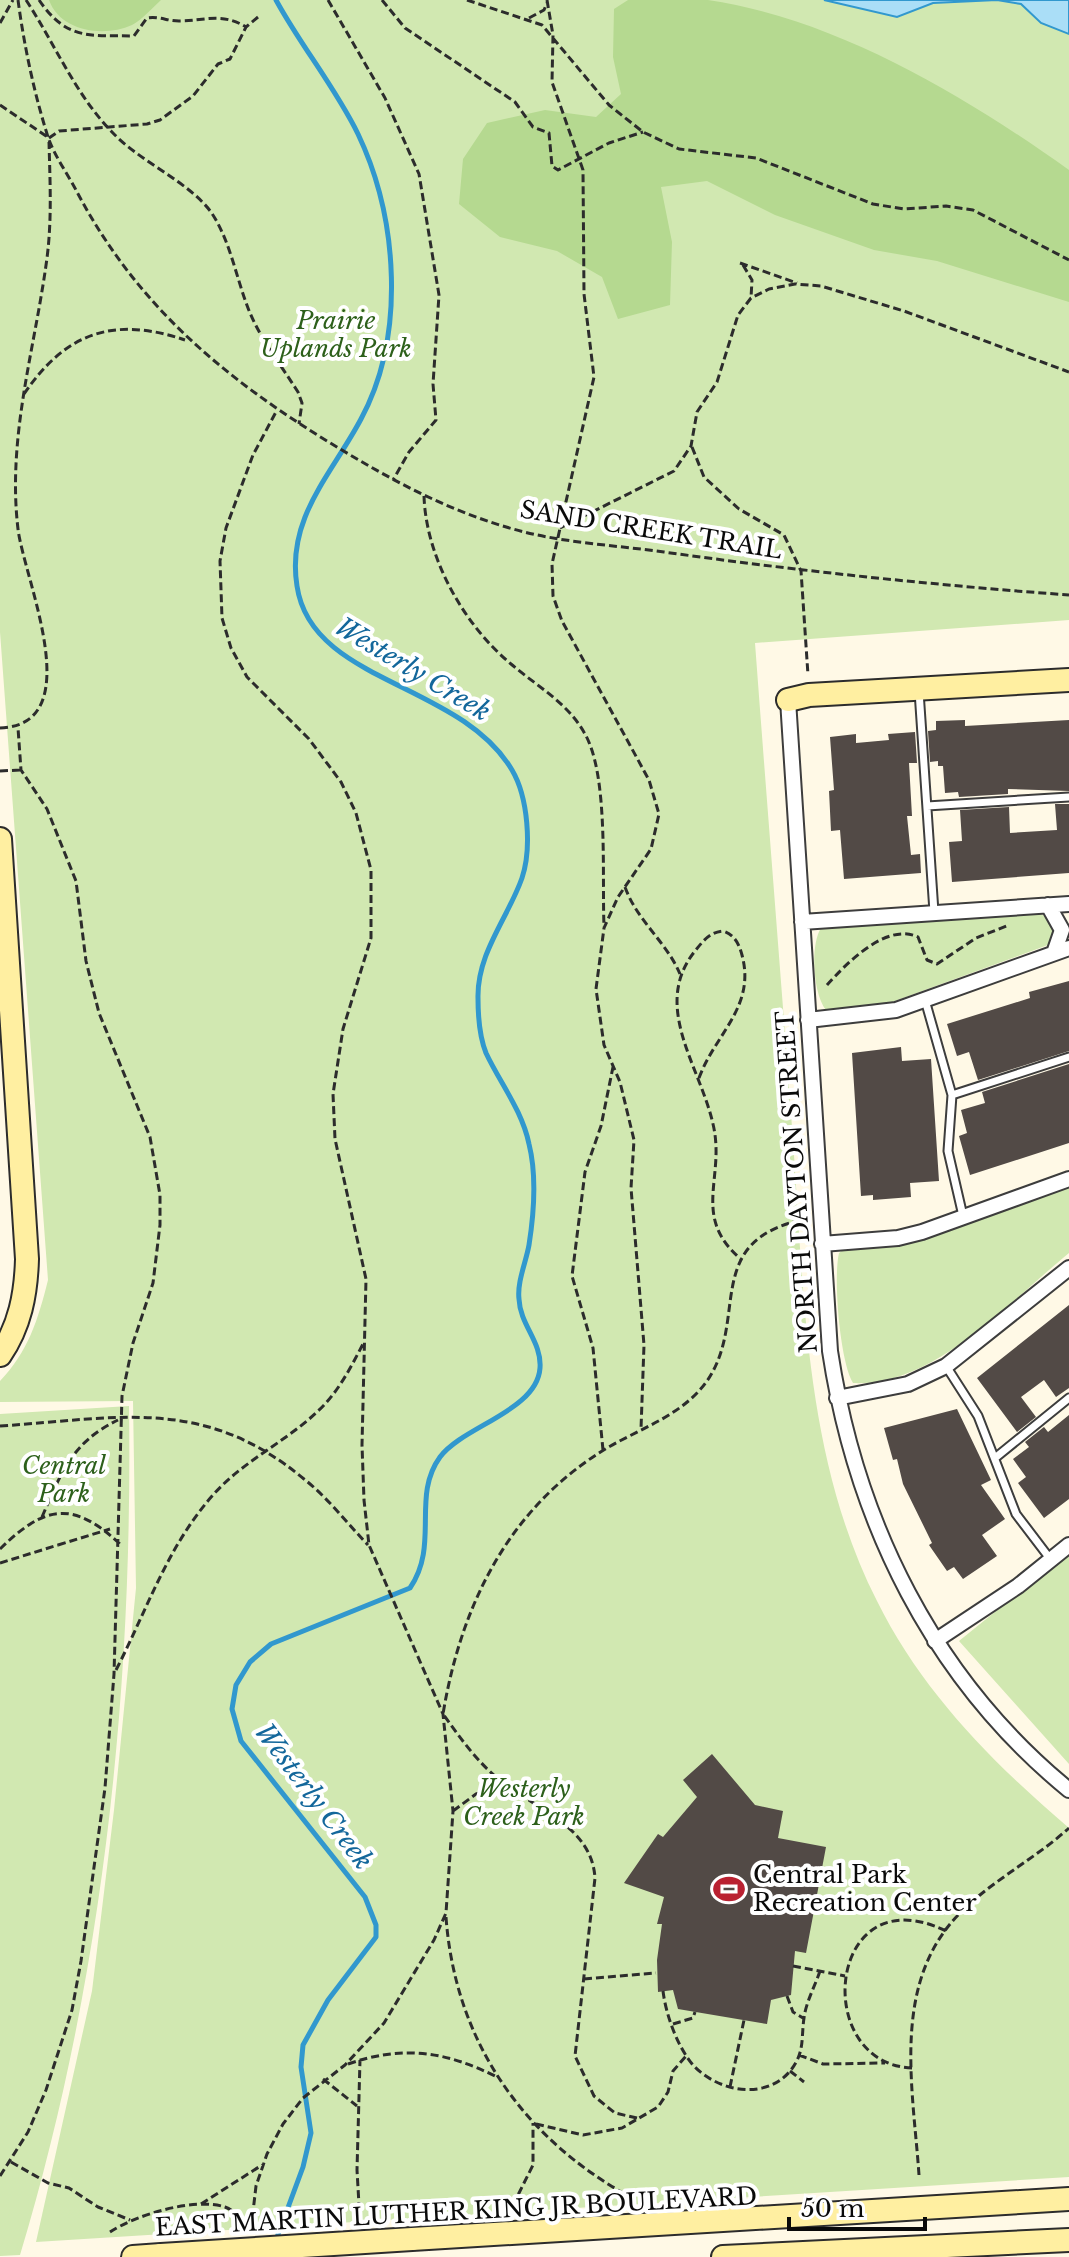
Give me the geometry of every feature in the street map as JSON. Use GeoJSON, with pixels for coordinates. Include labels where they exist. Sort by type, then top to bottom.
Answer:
{"type":"FeatureCollection","features":[{"type":"Feature","properties":{"kind":"main road"},"geometry":{"type":"LineString","coordinates":[[788,700],[809,695],[1069,680]]}},
{"type":"Feature","properties":{"kind":"main road"},"geometry":{"type":"LineString","coordinates":[[0,839],[27,1259],[26,1294],[1,1354]]}},
{"type":"Feature","properties":{"kind":"main road","name":"EAST MARTIN LUTHER KING JR BOULEVARD"},"geometry":{"type":"LineString","coordinates":[[133,2257],[1069,2199]]}},
{"type":"Feature","properties":{"kind":"main road"},"geometry":{"type":"LineString","coordinates":[[948,2208],[951,2251]]}},
{"type":"Feature","properties":{"kind":"main road"},"geometry":{"type":"LineString","coordinates":[[723,2257],[951,2251],[1069,2240]]}},
{"type":"Feature","properties":{"kind":"street","name":"NORTH DAYTON STREET"},"geometry":{"type":"LineString","coordinates":[[788,700],[820,1217],[837,1398],[861,1488],[882,1543],[935,1641],[991,1715],[1069,1790]]}},
{"type":"Feature","properties":{"kind":"street"},"geometry":{"type":"LineString","coordinates":[[802,922],[1069,904]]}},
{"type":"Feature","properties":{"kind":"street"},"geometry":{"type":"LineString","coordinates":[[808,1020],[874,1014],[925,1000],[1062,950],[1062,930],[1048,905]]}},
{"type":"Feature","properties":{"kind":"street"},"geometry":{"type":"LineString","coordinates":[[822,1244],[898,1238],[1069,1179]]}},
{"type":"Feature","properties":{"kind":"street"},"geometry":{"type":"LineString","coordinates":[[837,1398],[908,1384],[946,1366],[1069,1268]]}},
{"type":"Feature","properties":{"kind":"street"},"geometry":{"type":"LineString","coordinates":[[935,1641],[1018,1586],[1069,1545]]}},
{"type":"Feature","properties":{"kind":"lane"},"geometry":{"type":"LineString","coordinates":[[919,689],[934,912]]}},
{"type":"Feature","properties":{"kind":"lane"},"geometry":{"type":"LineString","coordinates":[[927,806],[1069,797]]}},
{"type":"Feature","properties":{"kind":"lane"},"geometry":{"type":"LineString","coordinates":[[925,1000],[952,1095],[948,1151],[964,1217]]}},
{"type":"Feature","properties":{"kind":"lane"},"geometry":{"type":"LineString","coordinates":[[952,1095],[1069,1057]]}},
{"type":"Feature","properties":{"kind":"lane"},"geometry":{"type":"LineString","coordinates":[[946,1366],[978,1416],[1016,1514],[1051,1560]]}},
{"type":"Feature","properties":{"kind":"lane"},"geometry":{"type":"LineString","coordinates":[[995,1458],[1069,1398]]}},
{"type":"Feature","properties":{"kind":"path"},"geometry":{"type":"LineString","coordinates":[[0,23],[15,0]]}},
{"type":"Feature","properties":{"kind":"path","name":"SAND CREEK TRAIL"},"geometry":{"type":"LineString","coordinates":[[15,0],[49,138],[106,242],[134,281],[188,341],[277,410],[386,477],[479,519],[557,539],[801,571],[1069,595]]}},
{"type":"Feature","properties":{"kind":"path"},"geometry":{"type":"LineString","coordinates":[[26,0],[53,39],[74,84],[107,127],[139,157],[198,198],[211,213],[249,311],[298,392],[302,403],[299,424]]}},
{"type":"Feature","properties":{"kind":"path"},"geometry":{"type":"LineString","coordinates":[[39,0],[61,26],[73,33],[104,38],[117,33],[134,36],[147,18],[158,16],[177,21],[221,16],[246,27]]}},
{"type":"Feature","properties":{"kind":"path"},"geometry":{"type":"LineString","coordinates":[[328,0],[385,98],[419,174],[435,261],[439,318],[433,384],[436,420],[409,452],[393,480]]}},
{"type":"Feature","properties":{"kind":"path"},"geometry":{"type":"LineString","coordinates":[[382,0],[405,28],[515,102],[533,127],[549,133],[552,166],[558,170],[609,143],[643,132]]}},
{"type":"Feature","properties":{"kind":"path"},"geometry":{"type":"LineString","coordinates":[[467,0],[542,25],[609,105],[643,132],[679,149],[756,158],[873,204],[904,209],[946,206],[973,210],[1069,260]]}},
{"type":"Feature","properties":{"kind":"path"},"geometry":{"type":"LineString","coordinates":[[526,19],[533,18],[547,2]]}},
{"type":"Feature","properties":{"kind":"path"},"geometry":{"type":"LineString","coordinates":[[547,2],[553,35],[552,82],[583,170],[584,294],[594,377],[552,564],[553,596],[562,621],[602,690],[656,796],[657,832],[651,849],[625,887],[604,928]]}},
{"type":"Feature","properties":{"kind":"path"},"geometry":{"type":"LineString","coordinates":[[49,138],[59,131],[147,124],[174,111],[193,96],[218,64],[230,59],[246,27],[258,17]]}},
{"type":"Feature","properties":{"kind":"path"},"geometry":{"type":"LineString","coordinates":[[0,105],[49,138]]}},
{"type":"Feature","properties":{"kind":"path"},"geometry":{"type":"LineString","coordinates":[[0,728],[18,728],[33,718],[40,706],[48,674],[43,628],[18,530],[16,471],[21,397],[47,254],[49,138]]}},
{"type":"Feature","properties":{"kind":"path"},"geometry":{"type":"LineString","coordinates":[[751,298],[752,280],[740,263],[801,284],[821,286],[904,311],[1069,372]]}},
{"type":"Feature","properties":{"kind":"path"},"geometry":{"type":"LineString","coordinates":[[560,528],[674,471],[691,446],[697,412],[717,382],[738,315],[751,298],[769,289],[801,284]]}},
{"type":"Feature","properties":{"kind":"path"},"geometry":{"type":"LineString","coordinates":[[21,397],[42,367],[82,338],[109,330],[138,329],[188,341]]}},
{"type":"Feature","properties":{"kind":"path"},"geometry":{"type":"LineString","coordinates":[[277,410],[253,455],[226,528],[219,590],[222,618],[241,668],[264,698],[309,739],[341,782],[356,813],[371,870],[371,938],[343,1029],[333,1094],[335,1139],[366,1279],[363,1475],[369,1545]]}},
{"type":"Feature","properties":{"kind":"path"},"geometry":{"type":"LineString","coordinates":[[691,446],[704,477],[739,509],[784,535],[801,571],[808,679]]}},
{"type":"Feature","properties":{"kind":"path"},"geometry":{"type":"LineString","coordinates":[[424,496],[427,526],[462,610],[486,642],[561,703],[588,740],[599,790],[604,928],[596,989],[598,1020],[634,1140],[631,1188],[644,1345],[641,1429]]}},
{"type":"Feature","properties":{"kind":"path"},"geometry":{"type":"LineString","coordinates":[[0,2176],[11,2162],[46,2090],[72,2010],[105,1788],[114,1674],[125,1373],[146,1311],[158,1254],[160,1225],[156,1167],[142,1112],[107,1034],[92,987],[81,905],[68,854],[47,809],[21,770],[18,728]]}},
{"type":"Feature","properties":{"kind":"path"},"geometry":{"type":"LineString","coordinates":[[0,771],[21,770]]}},
{"type":"Feature","properties":{"kind":"path"},"geometry":{"type":"LineString","coordinates":[[625,887],[638,914],[663,943],[680,974]]}},
{"type":"Feature","properties":{"kind":"path"},"geometry":{"type":"LineString","coordinates":[[827,985],[863,952],[899,934],[918,937],[927,960],[937,964],[976,938],[1012,925]]}},
{"type":"Feature","properties":{"kind":"path"},"geometry":{"type":"LineString","coordinates":[[699,1078],[712,1050],[738,1015],[743,1001],[745,972],[738,943],[731,934],[714,932],[694,951],[680,974],[676,1016],[699,1078],[716,1141],[712,1219],[718,1236],[742,1260]]}},
{"type":"Feature","properties":{"kind":"path"},"geometry":{"type":"LineString","coordinates":[[603,1450],[593,1348],[572,1276],[585,1172],[601,1126],[613,1066]]}},
{"type":"Feature","properties":{"kind":"path"},"geometry":{"type":"LineString","coordinates":[[632,2198],[577,2162],[533,2123],[497,2077],[471,2029],[455,1984],[446,1913],[453,1811],[443,1714],[461,1634],[488,1570],[537,1504],[568,1474],[603,1450],[690,1401],[719,1361],[726,1340],[732,1276],[742,1260],[769,1231],[820,1217]]}},
{"type":"Feature","properties":{"kind":"path"},"geometry":{"type":"LineString","coordinates":[[114,1674],[153,1587],[188,1526],[226,1481],[305,1423],[330,1399],[365,1341]]}},
{"type":"Feature","properties":{"kind":"path"},"geometry":{"type":"LineString","coordinates":[[42,1517],[58,1475],[73,1454],[97,1430],[121,1418]]}},
{"type":"Feature","properties":{"kind":"path"},"geometry":{"type":"LineString","coordinates":[[0,1426],[121,1418],[190,1420],[214,1426],[265,1450],[321,1493],[369,1545],[443,1714],[470,1750],[505,1784],[567,1826],[590,1854],[595,1878],[574,2041],[580,2072],[604,2105],[626,2118],[637,2118],[647,2115],[664,2100],[673,2071],[687,2055]]}},
{"type":"Feature","properties":{"kind":"path"},"geometry":{"type":"LineString","coordinates":[[0,1549],[32,1520],[60,1511],[85,1517],[120,1544]]}},
{"type":"Feature","properties":{"kind":"path"},"geometry":{"type":"LineString","coordinates":[[0,1563],[110,1529]]}},
{"type":"Feature","properties":{"kind":"path"},"geometry":{"type":"LineString","coordinates":[[453,1811],[476,1794],[505,1784]]}},
{"type":"Feature","properties":{"kind":"path"},"geometry":{"type":"LineString","coordinates":[[919,2175],[912,2068],[916,1985],[936,1940],[978,1898],[1069,1828]]}},
{"type":"Feature","properties":{"kind":"path"},"geometry":{"type":"LineString","coordinates":[[345,2065],[399,2002],[446,1913]]}},
{"type":"Feature","properties":{"kind":"path"},"geometry":{"type":"LineString","coordinates":[[885,2063],[868,2049],[848,2015],[845,1976],[856,1947],[881,1924],[892,1920],[918,1920],[946,1931]]}},
{"type":"Feature","properties":{"kind":"path"},"geometry":{"type":"LineString","coordinates":[[793,1966],[845,1976]]}},
{"type":"Feature","properties":{"kind":"path"},"geometry":{"type":"LineString","coordinates":[[663,1991],[672,2024],[687,2055],[708,2077],[730,2087],[752,2090],[766,2087],[790,2071],[799,2055],[805,2034],[803,2018],[820,1971]]}},
{"type":"Feature","properties":{"kind":"path"},"geometry":{"type":"LineString","coordinates":[[584,1979],[656,1973]]}},
{"type":"Feature","properties":{"kind":"path"},"geometry":{"type":"LineString","coordinates":[[787,1996],[793,2012],[803,2018]]}},
{"type":"Feature","properties":{"kind":"path"},"geometry":{"type":"LineString","coordinates":[[672,2024],[693,2018],[695,2012]]}},
{"type":"Feature","properties":{"kind":"path"},"geometry":{"type":"LineString","coordinates":[[730,2087],[744,2020]]}},
{"type":"Feature","properties":{"kind":"path"},"geometry":{"type":"LineString","coordinates":[[251,2234],[263,2165],[283,2124],[323,2079],[345,2065],[393,2052],[435,2053],[497,2077]]}},
{"type":"Feature","properties":{"kind":"path"},"geometry":{"type":"LineString","coordinates":[[799,2055],[823,2064],[885,2063],[912,2068]]}},
{"type":"Feature","properties":{"kind":"path"},"geometry":{"type":"LineString","coordinates":[[360,2060],[358,2202],[361,2234]]}},
{"type":"Feature","properties":{"kind":"path"},"geometry":{"type":"LineString","coordinates":[[790,2071],[804,2082]]}},
{"type":"Feature","properties":{"kind":"path"},"geometry":{"type":"LineString","coordinates":[[323,2079],[353,2100],[359,2108]]}},
{"type":"Feature","properties":{"kind":"path"},"geometry":{"type":"LineString","coordinates":[[533,2123],[583,2135],[622,2128],[637,2118]]}},
{"type":"Feature","properties":{"kind":"path"},"geometry":{"type":"LineString","coordinates":[[513,2205],[533,2165],[533,2123]]}},
{"type":"Feature","properties":{"kind":"path"},"geometry":{"type":"LineString","coordinates":[[11,2162],[48,2183],[69,2188],[98,2207],[130,2220]]}},
{"type":"Feature","properties":{"kind":"path"},"geometry":{"type":"LineString","coordinates":[[198,2206],[263,2165]]}},
{"type":"Feature","properties":{"kind":"path"},"geometry":{"type":"LineString","coordinates":[[110,2232],[130,2220],[169,2209],[198,2206],[225,2207],[251,2226]]}},
{"type":"Feature","properties":{"kind":"green space","name":"Westerly Creek Park"},"geometry":{"type":"Polygon","coordinates":[[[0,0],[1069,0],[1069,620],[755,643],[805,1308],[821,1429],[834,1488],[853,1545],[895,1634],[937,1696],[961,1724],[1013,1778],[1069,1828],[1069,2177],[36,2242],[92,1991],[114,1810],[136,1588],[133,1401],[0,1402],[0,1381],[18,1359],[31,1335],[48,1280],[0,632],[0,0]]]}},
{"type":"Feature","properties":{"kind":"green space"},"geometry":{"type":"Polygon","coordinates":[[[49,0],[161,0],[132,25],[96,31],[72,25],[55,11],[49,0]]]}},
{"type":"Feature","properties":{"kind":"green space"},"geometry":{"type":"Polygon","coordinates":[[[628,0],[708,0],[804,24],[898,64],[1029,142],[1069,170],[1069,302],[937,261],[874,250],[775,215],[707,181],[661,187],[672,242],[670,305],[618,319],[602,277],[557,251],[500,237],[459,204],[463,159],[487,123],[545,110],[596,117],[621,94],[613,57],[614,9],[628,0]]]}},
{"type":"Feature","properties":{"kind":"green space"},"geometry":{"type":"Polygon","coordinates":[[[1038,913],[1049,918],[1052,926],[1053,935],[1048,945],[892,1002],[826,1010],[818,993],[814,957],[821,928],[1038,913]]]}},
{"type":"Feature","properties":{"kind":"green space"},"geometry":{"type":"Polygon","coordinates":[[[1069,1185],[1069,1253],[969,1338],[941,1356],[913,1371],[883,1381],[853,1383],[844,1357],[839,1320],[839,1253],[891,1245],[1069,1185]]]}},
{"type":"Feature","properties":{"kind":"green space","name":"Central Park"},"geometry":{"type":"Polygon","coordinates":[[[129,1406],[129,1513],[118,1728],[92,1941],[73,2047],[49,2151],[20,2255],[0,2256],[0,1414],[129,1406]]]}},
{"type":"Feature","properties":{"kind":"green space"},"geometry":{"type":"Polygon","coordinates":[[[1069,1552],[1069,1764],[959,1641],[1069,1552]]]}},
{"type":"Feature","properties":{"kind":"water"},"geometry":{"type":"Polygon","coordinates":[[[824,0],[997,0],[933,3],[897,17],[824,0]]]}},
{"type":"Feature","properties":{"kind":"water"},"geometry":{"type":"Polygon","coordinates":[[[997,0],[1069,0],[1069,34],[1041,23],[1021,4],[997,0]]]}},
{"type":"Feature","properties":{"kind":"building"},"geometry":{"type":"Polygon","coordinates":[[[965,720],[965,726],[1069,720],[1069,791],[1008,789],[1008,794],[959,797],[958,792],[945,793],[943,766],[938,766],[938,761],[930,762],[928,731],[936,730],[936,721],[965,720]]]}},
{"type":"Feature","properties":{"kind":"building"},"geometry":{"type":"Polygon","coordinates":[[[915,732],[917,763],[909,763],[912,816],[907,816],[911,855],[920,854],[921,873],[844,879],[840,830],[831,831],[829,791],[834,790],[830,737],[856,734],[856,743],[889,740],[888,734],[915,732]]]}},
{"type":"Feature","properties":{"kind":"building"},"geometry":{"type":"Polygon","coordinates":[[[1055,804],[1069,804],[1069,873],[952,882],[949,842],[962,841],[960,810],[1009,807],[1010,833],[1057,830],[1055,804]]]}},
{"type":"Feature","properties":{"kind":"building"},"geometry":{"type":"Polygon","coordinates":[[[1069,981],[1069,1051],[978,1080],[969,1052],[957,1056],[947,1024],[1030,998],[1029,992],[1069,981]]]}},
{"type":"Feature","properties":{"kind":"building"},"geometry":{"type":"Polygon","coordinates":[[[901,1047],[902,1061],[931,1059],[939,1181],[910,1183],[911,1197],[873,1200],[873,1195],[861,1196],[852,1053],[901,1047]]]}},
{"type":"Feature","properties":{"kind":"building"},"geometry":{"type":"Polygon","coordinates":[[[1069,1064],[1069,1143],[970,1175],[959,1136],[967,1133],[961,1110],[985,1103],[982,1092],[1069,1064]]]}},
{"type":"Feature","properties":{"kind":"building"},"geometry":{"type":"Polygon","coordinates":[[[1069,1305],[1069,1388],[1056,1397],[1044,1380],[1021,1397],[1036,1417],[1017,1432],[977,1378],[1069,1305]]]}},
{"type":"Feature","properties":{"kind":"building"},"geometry":{"type":"Polygon","coordinates":[[[957,1409],[991,1480],[981,1485],[1005,1519],[982,1535],[997,1556],[963,1579],[954,1567],[947,1571],[929,1545],[932,1543],[903,1484],[884,1428],[957,1409]]]}},
{"type":"Feature","properties":{"kind":"building"},"geometry":{"type":"Polygon","coordinates":[[[1069,1415],[1069,1499],[1044,1518],[1018,1483],[1026,1477],[1013,1459],[1029,1447],[1025,1442],[1044,1427],[1048,1432],[1069,1415]]]}},
{"type":"Feature","properties":{"kind":"building","name":"Central Park Recreation Center"},"geometry":{"type":"Polygon","coordinates":[[[712,1754],[755,1805],[783,1811],[778,1838],[826,1847],[806,1953],[795,1951],[791,1995],[771,2000],[767,2024],[678,2009],[673,1990],[658,1992],[657,1960],[662,1924],[657,1924],[664,1897],[624,1883],[658,1834],[663,1837],[697,1797],[683,1780],[712,1754]]]}},
{"type":"Feature","properties":{"kind":"waterway","name":"Westerly Creek"},"geometry":{"type":"LineString","coordinates":[[276,0],[358,134],[382,202],[391,277],[385,351],[375,386],[361,419],[305,518],[295,562],[297,586],[308,618],[329,643],[357,664],[458,718],[488,741],[512,770],[525,808],[525,866],[482,966],[478,1004],[486,1053],[521,1120],[532,1156],[532,1220],[519,1292],[520,1308],[538,1350],[540,1368],[536,1383],[526,1396],[465,1436],[440,1457],[427,1488],[423,1555],[410,1588],[271,1644],[250,1662],[236,1685],[232,1709],[241,1741],[365,1897],[376,1925],[376,1937],[328,2000],[303,2045],[301,2067],[311,2133],[303,2167],[276,2240]]}},
{"type":"Feature","properties":{"kind":"place","name":"Central Park Recreation Center"},"geometry":{"type":"Point","coordinates":[729,1889]}},
{"type":"Feature","properties":{"kind":"park label","name":"Prairie Uplands Park"},"geometry":{"type":"Point","coordinates":[336,335]}}]}
